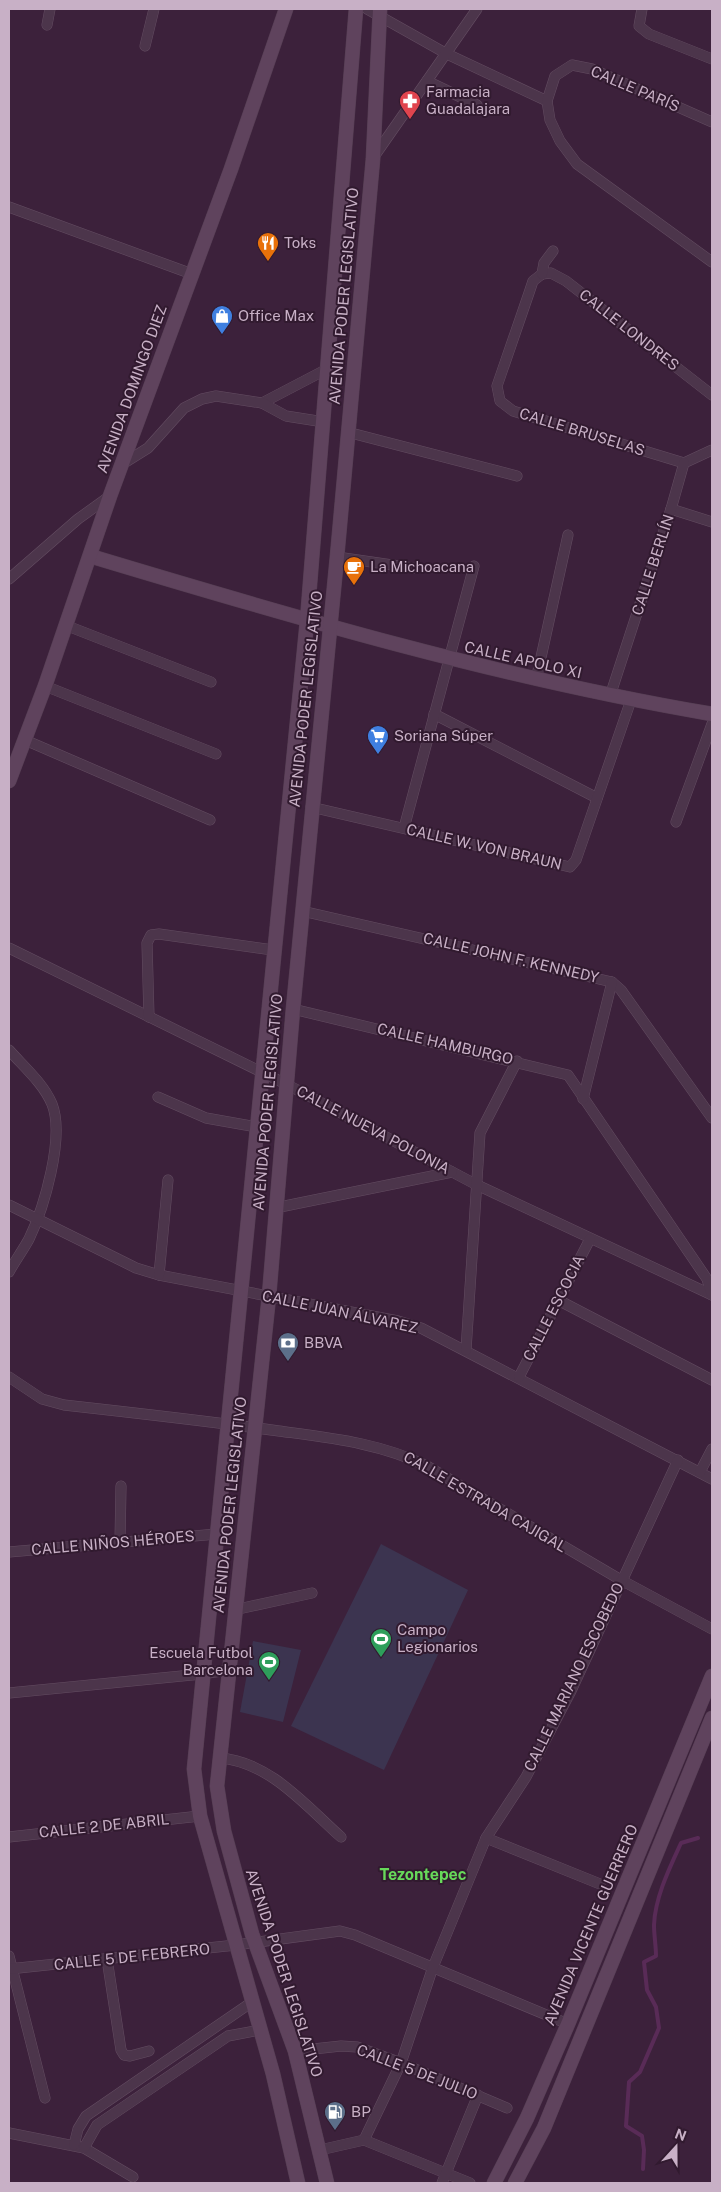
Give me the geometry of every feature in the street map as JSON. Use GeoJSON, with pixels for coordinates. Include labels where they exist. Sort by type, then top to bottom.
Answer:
{"type":"FeatureCollection","features":[{"type":"Feature","properties":{"kind":"main road","name":"AVENIDA DOMINGO DIEZ"},"geometry":{"type":"LineString","coordinates":[[9,781],[45,686],[110,496],[124,464],[286,9]]}},
{"type":"Feature","properties":{"kind":"main road","name":"AVENIDA PODER LEGISLATIVO"},"geometry":{"type":"LineString","coordinates":[[298,2183],[273,2074],[200,1816],[194,1769],[202,1674],[242,1291],[273,950],[307,621],[329,368],[356,9]]}},
{"type":"Feature","properties":{"kind":"main road","name":"AVENIDA PODER LEGISLATIVO"},"geometry":{"type":"LineString","coordinates":[[327,2183],[294,2051],[254,1942],[224,1831],[217,1786],[234,1610],[269,1296],[275,1208],[311,807],[337,557],[373,159],[375,11]]}},
{"type":"Feature","properties":{"kind":"main road","name":"CALLE APOLO XI"},"geometry":{"type":"LineString","coordinates":[[90,556],[307,621],[449,659],[610,696],[712,714]]}},
{"type":"Feature","properties":{"kind":"main road","name":"AVENIDA VICENTE GUERRERO"},"geometry":{"type":"LineString","coordinates":[[494,2183],[527,2118],[568,2024],[712,1676]]}},
{"type":"Feature","properties":{"kind":"main road"},"geometry":{"type":"LineString","coordinates":[[515,2183],[544,2128],[709,1738],[712,1718]]}},
{"type":"Feature","properties":{"kind":"street"},"geometry":{"type":"LineString","coordinates":[[47,25],[50,9]]}},
{"type":"Feature","properties":{"kind":"street"},"geometry":{"type":"LineString","coordinates":[[145,46],[154,9]]}},
{"type":"Feature","properties":{"kind":"street"},"geometry":{"type":"LineString","coordinates":[[373,159],[477,9]]}},
{"type":"Feature","properties":{"kind":"street"},"geometry":{"type":"LineString","coordinates":[[642,9],[639,26],[649,34],[712,59]]}},
{"type":"Feature","properties":{"kind":"street"},"geometry":{"type":"LineString","coordinates":[[375,11],[447,54],[547,100],[550,120],[560,141],[577,164],[712,262]]}},
{"type":"Feature","properties":{"kind":"street","name":"CALLE PARÍS"},"geometry":{"type":"LineString","coordinates":[[547,100],[555,76],[572,65],[592,69],[712,122]]}},
{"type":"Feature","properties":{"kind":"street"},"geometry":{"type":"LineString","coordinates":[[427,81],[477,105]]}},
{"type":"Feature","properties":{"kind":"street"},"geometry":{"type":"LineString","coordinates":[[9,207],[192,274]]}},
{"type":"Feature","properties":{"kind":"street","name":"CALLE BRUSELAS"},"geometry":{"type":"LineString","coordinates":[[553,251],[544,263],[542,274],[533,281],[528,293],[497,386],[500,402],[513,411],[684,463]]}},
{"type":"Feature","properties":{"kind":"street","name":"CALLE LONDRES"},"geometry":{"type":"LineString","coordinates":[[542,274],[551,273],[566,281],[712,395]]}},
{"type":"Feature","properties":{"kind":"street"},"geometry":{"type":"LineString","coordinates":[[262,403],[329,368]]}},
{"type":"Feature","properties":{"kind":"street"},"geometry":{"type":"LineString","coordinates":[[124,464],[148,448],[184,408],[202,398],[216,396],[262,403],[286,416],[324,422]]}},
{"type":"Feature","properties":{"kind":"street"},"geometry":{"type":"LineString","coordinates":[[347,432],[518,476]]}},
{"type":"Feature","properties":{"kind":"street"},"geometry":{"type":"LineString","coordinates":[[684,463],[712,450]]}},
{"type":"Feature","properties":{"kind":"street","name":"CALLE BERLÍN"},"geometry":{"type":"LineString","coordinates":[[610,696],[672,509],[684,463]]}},
{"type":"Feature","properties":{"kind":"street"},"geometry":{"type":"LineString","coordinates":[[9,579],[78,519],[110,496]]}},
{"type":"Feature","properties":{"kind":"street"},"geometry":{"type":"LineString","coordinates":[[672,509],[712,522]]}},
{"type":"Feature","properties":{"kind":"street"},"geometry":{"type":"LineString","coordinates":[[536,680],[568,535]]}},
{"type":"Feature","properties":{"kind":"street"},"geometry":{"type":"LineString","coordinates":[[337,557],[413,568]]}},
{"type":"Feature","properties":{"kind":"street"},"geometry":{"type":"LineString","coordinates":[[404,828],[474,566]]}},
{"type":"Feature","properties":{"kind":"street"},"geometry":{"type":"LineString","coordinates":[[65,624],[210,682]]}},
{"type":"Feature","properties":{"kind":"street"},"geometry":{"type":"LineString","coordinates":[[45,686],[216,754]]}},
{"type":"Feature","properties":{"kind":"street","name":"CALLE W. VON BRAUN"},"geometry":{"type":"LineString","coordinates":[[311,807],[562,867],[570,867],[576,860],[631,700]]}},
{"type":"Feature","properties":{"kind":"street"},"geometry":{"type":"LineString","coordinates":[[434,714],[597,798]]}},
{"type":"Feature","properties":{"kind":"street"},"geometry":{"type":"LineString","coordinates":[[676,822],[712,724]]}},
{"type":"Feature","properties":{"kind":"street"},"geometry":{"type":"LineString","coordinates":[[25,740],[210,820]]}},
{"type":"Feature","properties":{"kind":"street","name":"CALLE JOHN F. KENNEDY"},"geometry":{"type":"LineString","coordinates":[[302,912],[612,982],[621,990],[712,1118]]}},
{"type":"Feature","properties":{"kind":"street"},"geometry":{"type":"LineString","coordinates":[[149,1017],[147,943],[151,935],[159,934],[273,950]]}},
{"type":"Feature","properties":{"kind":"street","name":"CALLE NUEVA POLONIA"},"geometry":{"type":"LineString","coordinates":[[10,952],[262,1072],[475,1184],[712,1295]]}},
{"type":"Feature","properties":{"kind":"street"},"geometry":{"type":"LineString","coordinates":[[583,1099],[612,982]]}},
{"type":"Feature","properties":{"kind":"street","name":"CALLE HAMBURGO"},"geometry":{"type":"LineString","coordinates":[[293,1009],[517,1061],[568,1075],[707,1279],[712,1295]]}},
{"type":"Feature","properties":{"kind":"street"},"geometry":{"type":"LineString","coordinates":[[9,1050],[41,1086],[52,1104],[57,1124],[52,1167],[36,1219],[29,1238],[9,1272]]}},
{"type":"Feature","properties":{"kind":"street"},"geometry":{"type":"LineString","coordinates":[[466,1350],[475,1184],[480,1133],[517,1061]]}},
{"type":"Feature","properties":{"kind":"street"},"geometry":{"type":"LineString","coordinates":[[158,1097],[206,1118],[257,1127]]}},
{"type":"Feature","properties":{"kind":"street"},"geometry":{"type":"LineString","coordinates":[[275,1208],[452,1172]]}},
{"type":"Feature","properties":{"kind":"street"},"geometry":{"type":"LineString","coordinates":[[159,1275],[168,1180]]}},
{"type":"Feature","properties":{"kind":"street","name":"CALLE JUAN ÁLVAREZ"},"geometry":{"type":"LineString","coordinates":[[9,1206],[136,1268],[159,1275],[398,1321],[421,1328],[519,1377],[712,1479]]}},
{"type":"Feature","properties":{"kind":"street","name":"CALLE ESCOCIA"},"geometry":{"type":"LineString","coordinates":[[519,1377],[590,1239]]}},
{"type":"Feature","properties":{"kind":"street"},"geometry":{"type":"LineString","coordinates":[[558,1300],[712,1380]]}},
{"type":"Feature","properties":{"kind":"street","name":"CALLE ESTRADA CAJIGAL"},"geometry":{"type":"LineString","coordinates":[[9,1378],[42,1399],[64,1405],[229,1423],[368,1444],[400,1453],[427,1466],[621,1580],[712,1629]]}},
{"type":"Feature","properties":{"kind":"street"},"geometry":{"type":"LineString","coordinates":[[700,1472],[712,1449]]}},
{"type":"Feature","properties":{"kind":"street","name":"CALLE MARIANO ESCOBEDO"},"geometry":{"type":"LineString","coordinates":[[364,2140],[401,2063],[432,1967],[486,1838],[526,1777],[571,1691],[678,1460]]}},
{"type":"Feature","properties":{"kind":"street"},"geometry":{"type":"LineString","coordinates":[[120,1542],[121,1486]]}},
{"type":"Feature","properties":{"kind":"street","name":"CALLE NIÑOS HÉROES"},"geometry":{"type":"LineString","coordinates":[[9,1552],[217,1534]]}},
{"type":"Feature","properties":{"kind":"street"},"geometry":{"type":"LineString","coordinates":[[234,1610],[312,1593]]}},
{"type":"Feature","properties":{"kind":"street"},"geometry":{"type":"LineString","coordinates":[[9,1693],[228,1670]]}},
{"type":"Feature","properties":{"kind":"street"},"geometry":{"type":"LineString","coordinates":[[691,1728],[709,1738]]}},
{"type":"Feature","properties":{"kind":"street"},"geometry":{"type":"LineString","coordinates":[[219,1758],[232,1759],[274,1778],[341,1837]]}},
{"type":"Feature","properties":{"kind":"street","name":"CALLE 2 DE ABRIL"},"geometry":{"type":"LineString","coordinates":[[9,1837],[200,1816]]}},
{"type":"Feature","properties":{"kind":"street"},"geometry":{"type":"LineString","coordinates":[[486,1838],[600,1884]]}},
{"type":"Feature","properties":{"kind":"street","name":"CALLE 5 DE FEBRERO"},"geometry":{"type":"LineString","coordinates":[[10,1969],[236,1946],[340,1931],[355,1935],[568,2024]]}},
{"type":"Feature","properties":{"kind":"street"},"geometry":{"type":"LineString","coordinates":[[9,1956],[10,1969],[46,2098]]}},
{"type":"Feature","properties":{"kind":"street"},"geometry":{"type":"LineString","coordinates":[[107,1959],[124,2055],[130,2056],[149,2051]]}},
{"type":"Feature","properties":{"kind":"street"},"geometry":{"type":"LineString","coordinates":[[79,2147],[78,2129],[86,2116],[252,2002]]}},
{"type":"Feature","properties":{"kind":"street"},"geometry":{"type":"LineString","coordinates":[[79,2147],[97,2125],[220,2041],[240,2032],[260,2030]]}},
{"type":"Feature","properties":{"kind":"street","name":"CALLE 5 DE JULIO"},"geometry":{"type":"LineString","coordinates":[[294,2051],[341,2046],[357,2047],[401,2063],[507,2108]]}},
{"type":"Feature","properties":{"kind":"street"},"geometry":{"type":"LineString","coordinates":[[442,2183],[478,2095]]}},
{"type":"Feature","properties":{"kind":"street"},"geometry":{"type":"LineString","coordinates":[[9,2133],[79,2147],[133,2177]]}},
{"type":"Feature","properties":{"kind":"street"},"geometry":{"type":"LineString","coordinates":[[320,2150],[364,2140],[470,2183]]}},
{"type":"Feature","properties":{"kind":"shaded area","name":"Campo Legionarios"},"geometry":{"type":"Polygon","coordinates":[[[381,1544],[468,1590],[384,1770],[291,1726],[381,1544]]]}},
{"type":"Feature","properties":{"kind":"shaded area","name":"Escuela Futbol Barcelona"},"geometry":{"type":"Polygon","coordinates":[[[253,1641],[301,1650],[283,1722],[240,1712],[253,1641]]]}},
{"type":"Feature","properties":{"kind":"waterway"},"geometry":{"type":"LineString","coordinates":[[643,2169],[644,2150],[642,2136],[626,2126],[629,2082],[640,2072],[659,2028],[656,2007],[647,1990],[644,1962],[656,1956],[655,1914],[660,1893],[672,1862],[681,1843],[698,1838]]}},
{"type":"Feature","properties":{"kind":"place","name":"Farmacia Guadalajara"},"geometry":{"type":"Point","coordinates":[410,120]}},
{"type":"Feature","properties":{"kind":"place","name":"Toks"},"geometry":{"type":"Point","coordinates":[268,262]}},
{"type":"Feature","properties":{"kind":"place","name":"Office Max"},"geometry":{"type":"Point","coordinates":[222,335]}},
{"type":"Feature","properties":{"kind":"place","name":"La Michoacana"},"geometry":{"type":"Point","coordinates":[354,586]}},
{"type":"Feature","properties":{"kind":"place","name":"Soriana Súper"},"geometry":{"type":"Point","coordinates":[378,755]}},
{"type":"Feature","properties":{"kind":"place","name":"BBVA"},"geometry":{"type":"Point","coordinates":[288,1362]}},
{"type":"Feature","properties":{"kind":"place","name":"Campo Legionarios"},"geometry":{"type":"Point","coordinates":[381,1658]}},
{"type":"Feature","properties":{"kind":"place","name":"Escuela Futbol Barcelona"},"geometry":{"type":"Point","coordinates":[269,1681]}},
{"type":"Feature","properties":{"kind":"place","name":"BP"},"geometry":{"type":"Point","coordinates":[335,2131]}},
{"type":"Feature","properties":{"kind":"district","name":"Tezontepec"},"geometry":{"type":"Point","coordinates":[423,1874]}}]}
